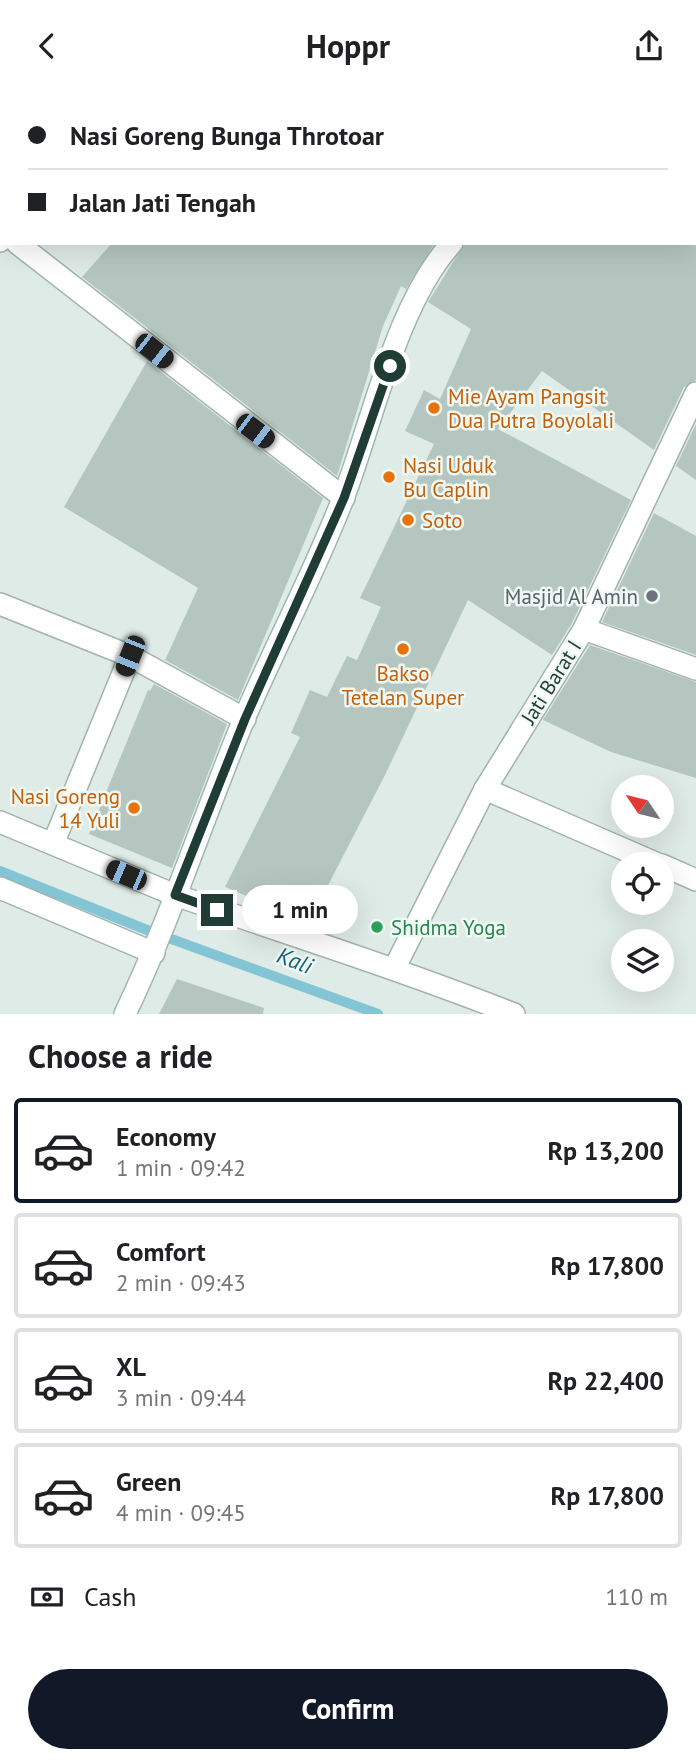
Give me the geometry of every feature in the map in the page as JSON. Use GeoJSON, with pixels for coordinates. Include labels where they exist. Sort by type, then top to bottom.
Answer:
{"type":"FeatureCollection","features":[{"type":"Feature","properties":{"kind":"street"},"geometry":{"type":"LineString","coordinates":[[20,245],[344,498]]}},
{"type":"Feature","properties":{"kind":"street"},"geometry":{"type":"LineString","coordinates":[[125,1014],[156,948],[245,719],[344,498],[409,314],[442,254],[450,245]]}},
{"type":"Feature","properties":{"kind":"street","name":"Jati Barat I"},"geometry":{"type":"LineString","coordinates":[[395,967],[485,789],[584,629],[696,393]]}},
{"type":"Feature","properties":{"kind":"street"},"geometry":{"type":"LineString","coordinates":[[0,604],[130,656],[245,719]]}},
{"type":"Feature","properties":{"kind":"street"},"geometry":{"type":"LineString","coordinates":[[584,629],[696,669]]}},
{"type":"Feature","properties":{"kind":"street"},"geometry":{"type":"LineString","coordinates":[[53,844],[130,656]]}},
{"type":"Feature","properties":{"kind":"street"},"geometry":{"type":"LineString","coordinates":[[485,789],[631,852]]}},
{"type":"Feature","properties":{"kind":"street"},"geometry":{"type":"LineString","coordinates":[[0,822],[174,901],[395,967],[514,1014]]}},
{"type":"Feature","properties":{"kind":"street"},"geometry":{"type":"LineString","coordinates":[[674,871],[696,880]]}},
{"type":"Feature","properties":{"kind":"street"},"geometry":{"type":"LineString","coordinates":[[0,888],[156,948]]}},
{"type":"Feature","properties":{"kind":"building"},"geometry":{"type":"Polygon","coordinates":[[[110,245],[434,245],[406,289],[401,286],[383,326],[337,476],[82,277],[110,245]]]}},
{"type":"Feature","properties":{"kind":"building"},"geometry":{"type":"Polygon","coordinates":[[[464,245],[696,245],[696,380],[684,387],[654,450],[542,371],[498,429],[631,500],[572,623],[552,655],[468,600],[385,775],[309,922],[225,887],[300,737],[291,733],[310,690],[327,697],[347,656],[357,660],[381,607],[360,598],[434,444],[405,431],[424,390],[440,399],[471,329],[428,302],[464,245]]]}},
{"type":"Feature","properties":{"kind":"building"},"geometry":{"type":"Polygon","coordinates":[[[147,361],[323,498],[238,700],[165,660],[198,588],[64,507],[147,361]]]}},
{"type":"Feature","properties":{"kind":"building"},"geometry":{"type":"Polygon","coordinates":[[[696,424],[696,480],[676,466],[696,424]]]}},
{"type":"Feature","properties":{"kind":"building","name":"Masjid Al Amin"},"geometry":{"type":"Polygon","coordinates":[[[654,513],[696,536],[696,655],[602,622],[654,513]]]}},
{"type":"Feature","properties":{"kind":"building"},"geometry":{"type":"Polygon","coordinates":[[[590,645],[696,682],[696,778],[611,752],[543,720],[590,645]]]}},
{"type":"Feature","properties":{"kind":"building"},"geometry":{"type":"Polygon","coordinates":[[[154,684],[227,724],[172,868],[89,834],[148,690],[150,691],[154,684]]]}},
{"type":"Feature","properties":{"kind":"building"},"geometry":{"type":"Polygon","coordinates":[[[177,979],[264,1008],[263,1014],[159,1014],[177,979]]]}},
{"type":"Feature","properties":{"kind":"waterway","name":"Kali"},"geometry":{"type":"LineString","coordinates":[[0,871],[152,932],[378,1014]]}},
{"type":"Feature","properties":{"kind":"place","name":"Mie Ayam Pangsit Dua Putra Boyolali"},"geometry":{"type":"Point","coordinates":[434,408]}},
{"type":"Feature","properties":{"kind":"place","name":"Nasi Uduk Bu Caplin"},"geometry":{"type":"Point","coordinates":[389,477]}},
{"type":"Feature","properties":{"kind":"place","name":"Soto"},"geometry":{"type":"Point","coordinates":[408,520]}},
{"type":"Feature","properties":{"kind":"place","name":"Masjid Al Amin"},"geometry":{"type":"Point","coordinates":[652,596]}},
{"type":"Feature","properties":{"kind":"place","name":"Bakso Tetelan Super"},"geometry":{"type":"Point","coordinates":[403,649]}},
{"type":"Feature","properties":{"kind":"place","name":"Nasi Goreng 14 Yuli"},"geometry":{"type":"Point","coordinates":[134,808]}},
{"type":"Feature","properties":{"kind":"place","name":"Shidma Yoga"},"geometry":{"type":"Point","coordinates":[377,927]}},
{"type":"Feature","properties":{"kind":"route"},"geometry":{"type":"LineString","coordinates":[[217,910],[175,895],[245,719],[344,498],[390,366]]}}]}
